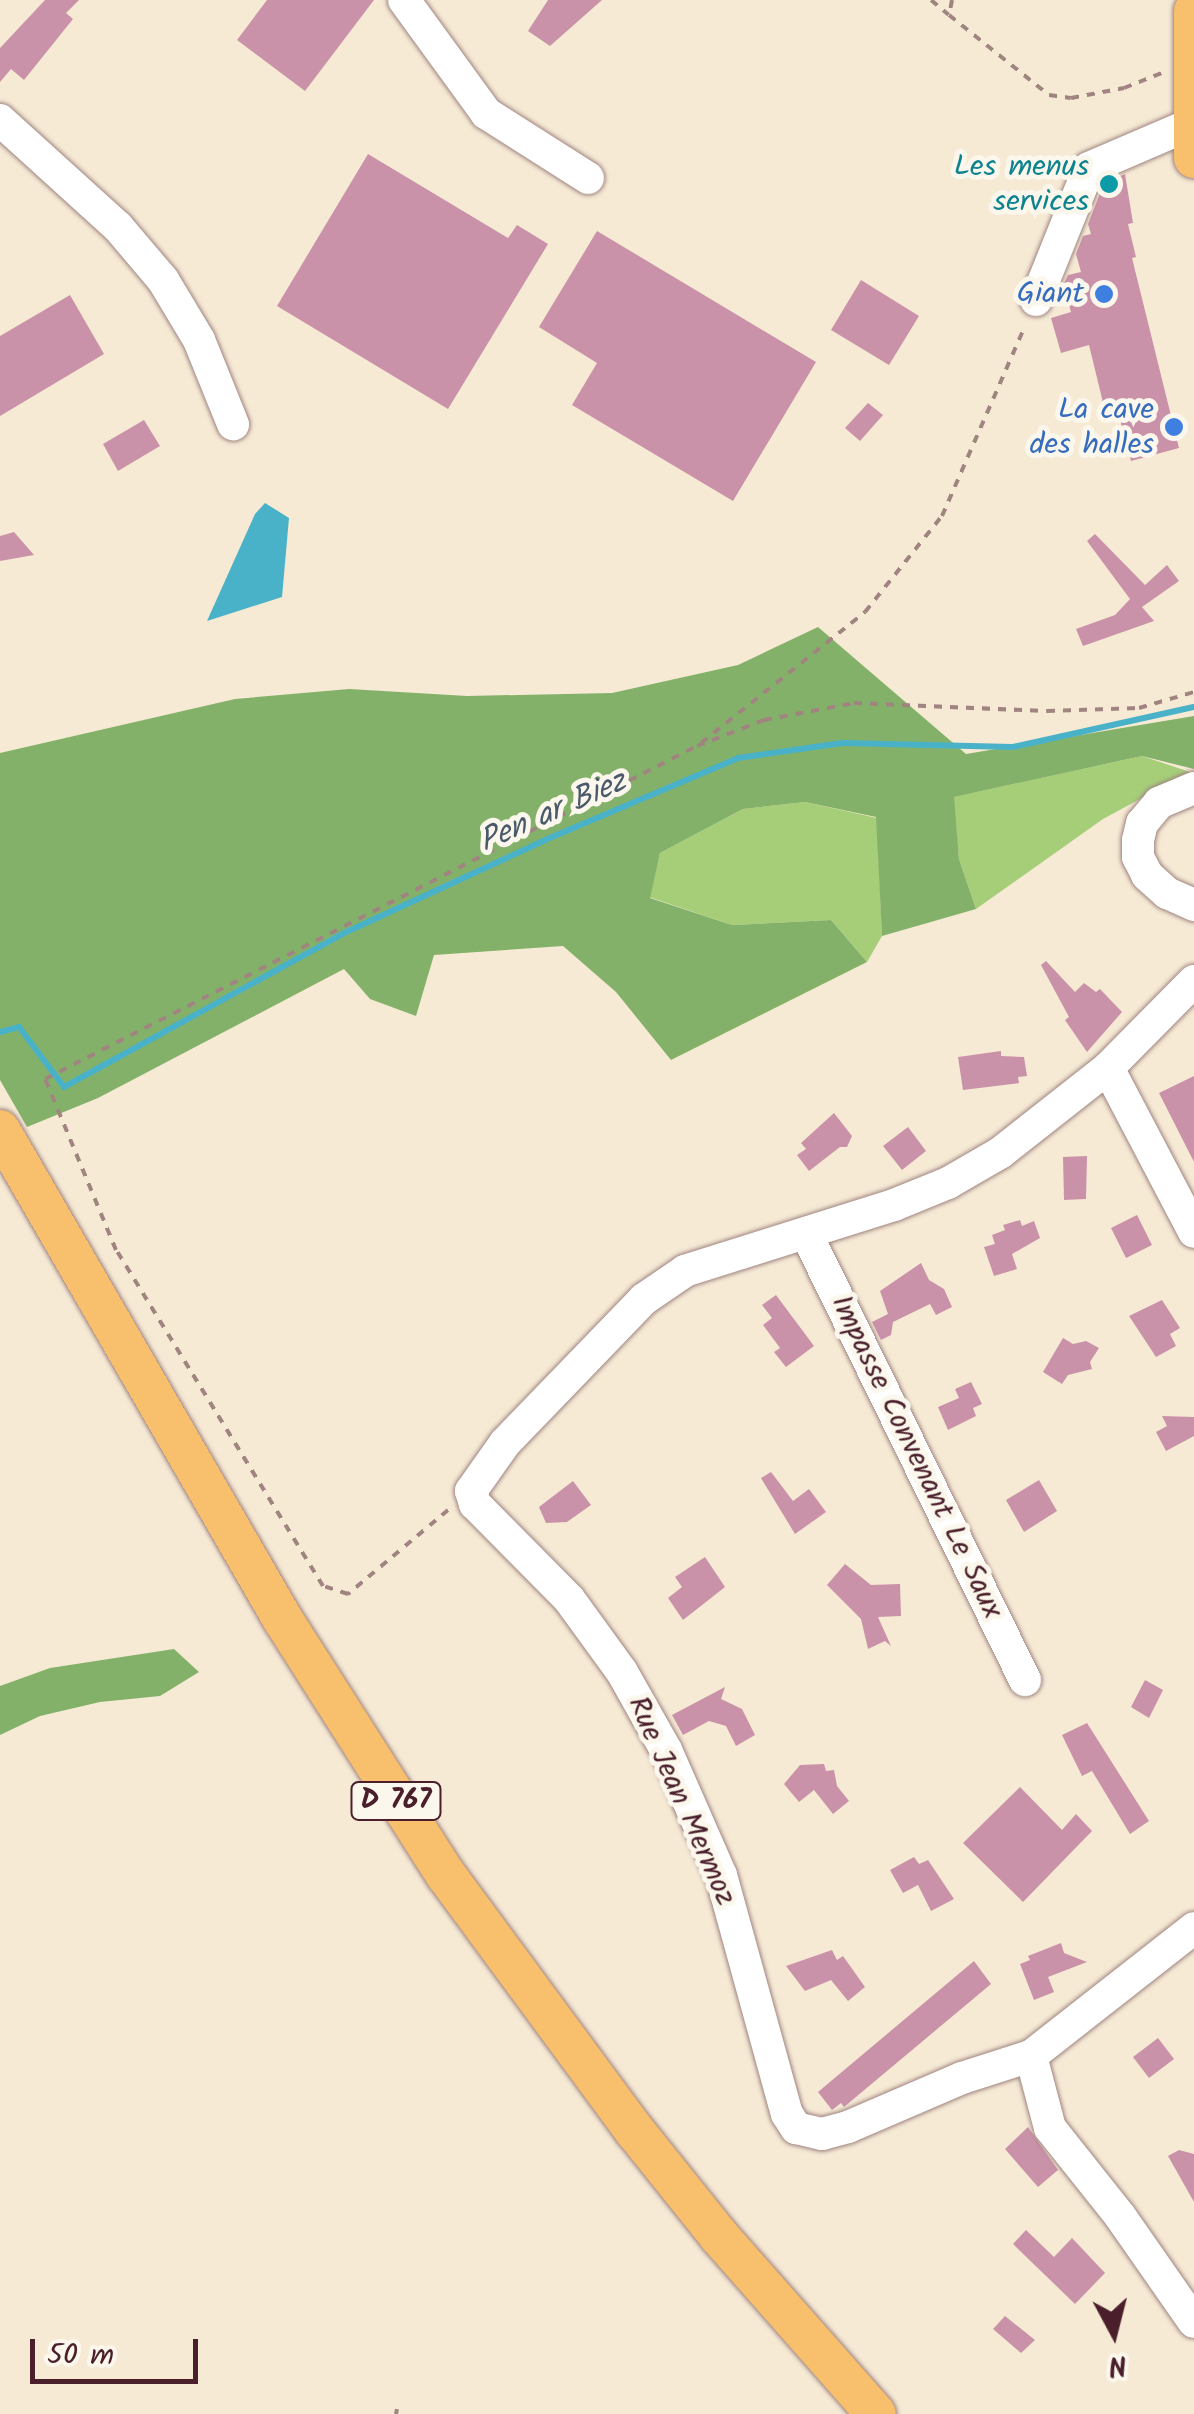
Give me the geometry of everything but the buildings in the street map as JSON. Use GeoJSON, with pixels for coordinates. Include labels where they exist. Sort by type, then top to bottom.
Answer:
{"type":"FeatureCollection","features":[{"type":"Feature","properties":{"kind":"main road"},"geometry":{"type":"LineString","coordinates":[[1192,141],[1194,11]]}},
{"type":"Feature","properties":{"kind":"main road","name":"D 767"},"geometry":{"type":"LineString","coordinates":[[0,1130],[282,1618],[364,1754],[446,1875],[635,2131],[742,2263],[876,2414]]}},
{"type":"Feature","properties":{"kind":"street"},"geometry":{"type":"LineString","coordinates":[[404,0],[486,114],[588,178]]}},
{"type":"Feature","properties":{"kind":"street"},"geometry":{"type":"LineString","coordinates":[[0,120],[118,227],[163,280],[199,340],[233,424]]}},
{"type":"Feature","properties":{"kind":"street"},"geometry":{"type":"LineString","coordinates":[[1036,300],[1088,168],[1192,141]]}},
{"type":"Feature","properties":{"kind":"street"},"geometry":{"type":"LineString","coordinates":[[1194,788],[1159,803],[1142,824],[1138,840],[1138,857],[1148,875],[1167,893],[1194,905]]}},
{"type":"Feature","properties":{"kind":"street"},"geometry":{"type":"LineString","coordinates":[[471,1491],[504,1443],[644,1299],[684,1271],[948,1183],[1000,1153],[1108,1068],[1194,980]]}},
{"type":"Feature","properties":{"kind":"street"},"geometry":{"type":"LineString","coordinates":[[1108,1068],[1194,1232]]}},
{"type":"Feature","properties":{"kind":"street","name":"Impasse Convenant Le Saux"},"geometry":{"type":"LineString","coordinates":[[806,1233],[1025,1680]]}},
{"type":"Feature","properties":{"kind":"street","name":"Rue Jean Mermoz"},"geometry":{"type":"LineString","coordinates":[[471,1491],[475,1504],[570,1599],[622,1672],[666,1750],[721,1875],[787,2114],[796,2128],[822,2134],[848,2127],[962,2078],[1031,2056],[1194,1928]]}},
{"type":"Feature","properties":{"kind":"street"},"geometry":{"type":"LineString","coordinates":[[1031,2056],[1050,2128],[1120,2216],[1194,2322]]}},
{"type":"Feature","properties":{"kind":"path"},"geometry":{"type":"LineString","coordinates":[[931,0],[1050,95],[1071,98],[1124,88],[1192,62]]}},
{"type":"Feature","properties":{"kind":"path"},"geometry":{"type":"LineString","coordinates":[[949,15],[952,0]]}},
{"type":"Feature","properties":{"kind":"path"},"geometry":{"type":"LineString","coordinates":[[697,746],[865,612],[942,516],[1036,300]]}},
{"type":"Feature","properties":{"kind":"path"},"geometry":{"type":"LineString","coordinates":[[471,1491],[348,1594],[323,1586],[116,1250],[45,1079],[697,746],[764,720],[854,703],[1047,712],[1139,708],[1194,692]]}},
{"type":"Feature","properties":{"kind":"green space"},"geometry":{"type":"Polygon","coordinates":[[[818,627],[966,754],[1194,716],[1194,769],[1142,756],[954,797],[959,859],[976,909],[882,936],[876,817],[805,802],[743,809],[660,853],[650,898],[732,925],[831,920],[867,962],[671,1060],[616,992],[563,946],[434,955],[416,1016],[370,999],[344,969],[98,1098],[27,1127],[0,1080],[0,753],[235,699],[349,689],[467,696],[612,693],[738,665],[818,627]]]}},
{"type":"Feature","properties":{"kind":"green space"},"geometry":{"type":"Polygon","coordinates":[[[1142,756],[1190,772],[1103,819],[976,909],[959,859],[953,797],[1142,756]]]}},
{"type":"Feature","properties":{"kind":"green space"},"geometry":{"type":"Polygon","coordinates":[[[805,802],[877,818],[882,936],[867,962],[831,920],[732,925],[649,897],[660,853],[743,809],[805,802]]]}},
{"type":"Feature","properties":{"kind":"green space"},"geometry":{"type":"Polygon","coordinates":[[[174,1649],[199,1672],[160,1696],[100,1702],[40,1716],[0,1735],[0,1686],[50,1668],[174,1649]]]}},
{"type":"Feature","properties":{"kind":"water"},"geometry":{"type":"Polygon","coordinates":[[[265,503],[289,518],[282,597],[207,621],[255,514],[265,503]]]}},
{"type":"Feature","properties":{"kind":"waterway","name":"Pen ar Biez"},"geometry":{"type":"LineString","coordinates":[[0,1032],[19,1027],[64,1087],[342,934],[545,840],[738,758],[842,743],[1013,747],[1194,707]]}},
{"type":"Feature","properties":{"kind":"place","name":"Les menus services"},"geometry":{"type":"Point","coordinates":[1109,184]}},
{"type":"Feature","properties":{"kind":"place","name":"Giant"},"geometry":{"type":"Point","coordinates":[1104,294]}},
{"type":"Feature","properties":{"kind":"place","name":"La cave des halles"},"geometry":{"type":"Point","coordinates":[1174,427]}}]}
